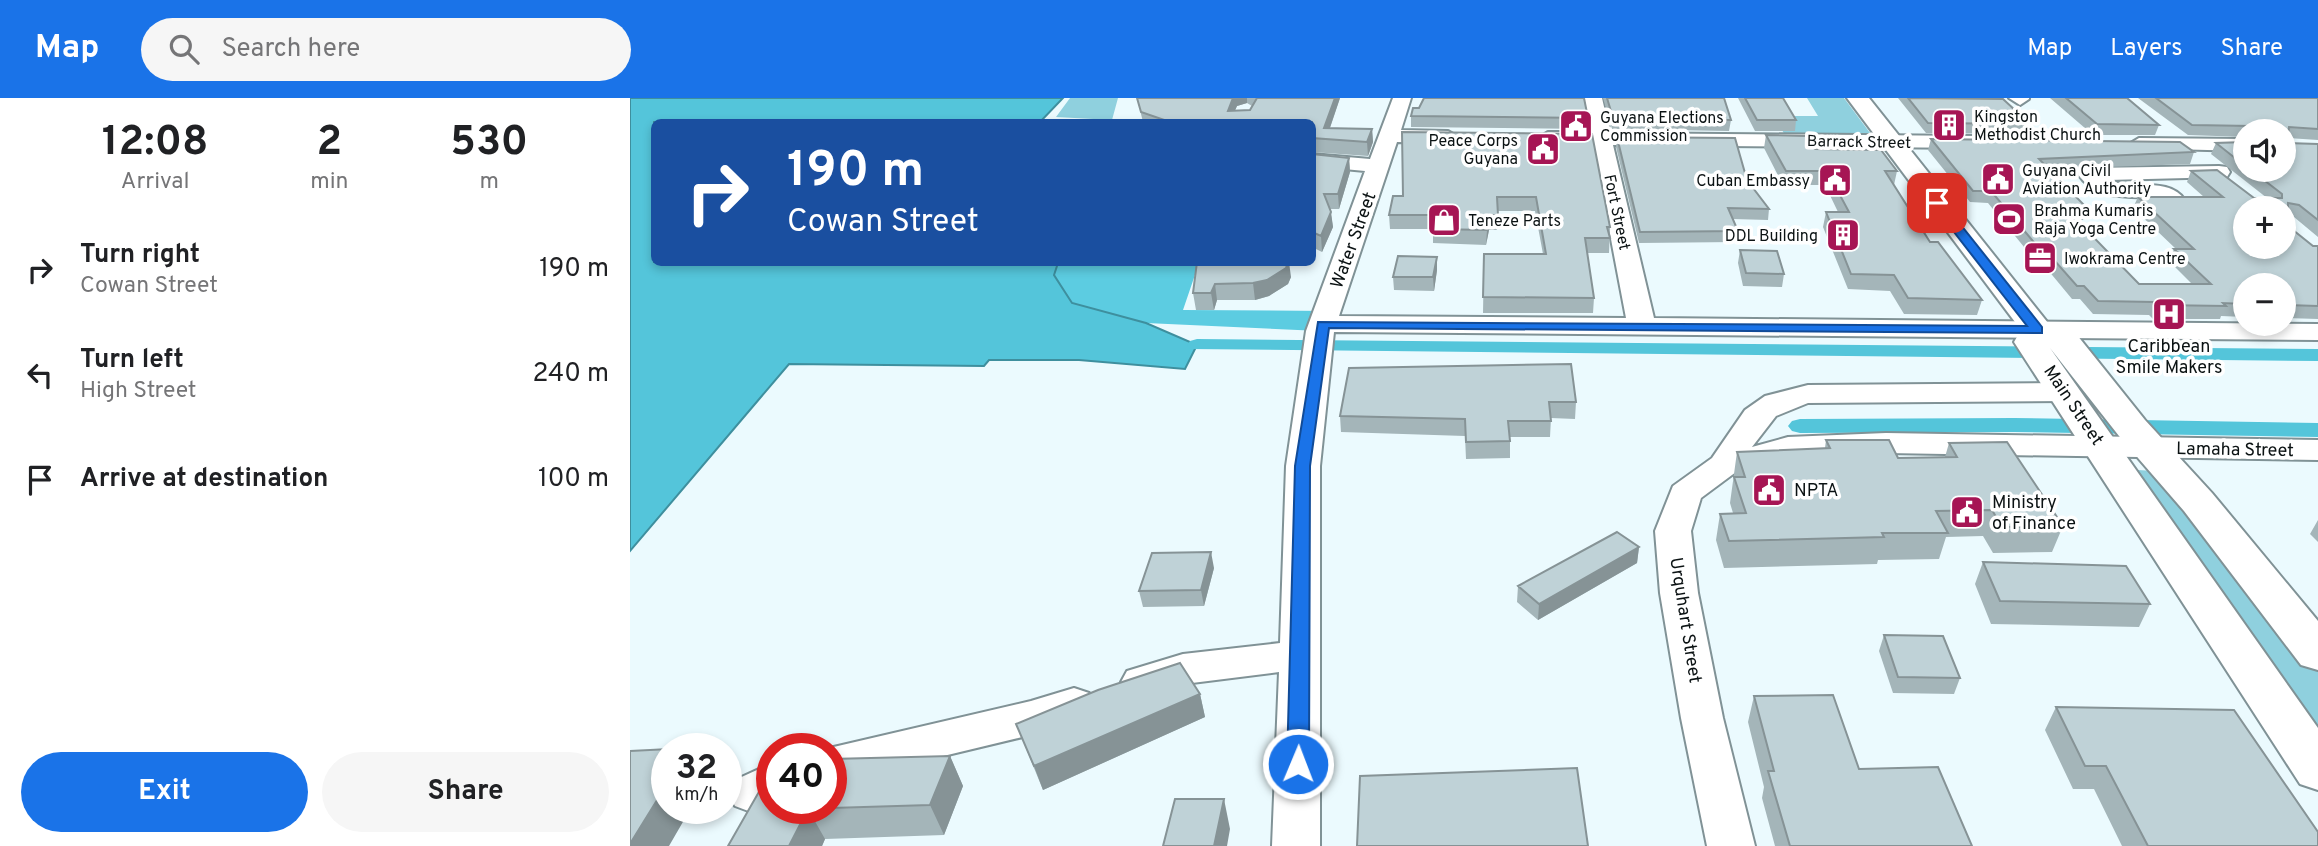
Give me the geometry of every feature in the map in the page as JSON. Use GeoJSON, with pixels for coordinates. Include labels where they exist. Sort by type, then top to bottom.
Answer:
{"type":"FeatureCollection","features":[{"type":"Feature","properties":{"kind":"main road"},"geometry":{"type":"LineString","coordinates":[[1858,98],[2044,338]]}},
{"type":"Feature","properties":{"kind":"main road","name":"Main Street"},"geometry":{"type":"LineString","coordinates":[[2044,338],[2065,392],[2119,439],[2318,653]]}},
{"type":"Feature","properties":{"kind":"main road","name":"Main Street"},"geometry":{"type":"LineString","coordinates":[[2044,338],[2119,439],[2318,769]]}},
{"type":"Feature","properties":{"kind":"street","name":"Water Street"},"geometry":{"type":"LineString","coordinates":[[1296,846],[1303,466],[1319,340],[1402,98]]}},
{"type":"Feature","properties":{"kind":"street","name":"Fort Street"},"geometry":{"type":"LineString","coordinates":[[1593,98],[1642,327]]}},
{"type":"Feature","properties":{"kind":"street"},"geometry":{"type":"LineString","coordinates":[[2153,121],[2237,187]]}},
{"type":"Feature","properties":{"kind":"street"},"geometry":{"type":"LineString","coordinates":[[1389,136],[1468,137]]}},
{"type":"Feature","properties":{"kind":"street","name":"Barrack Street"},"geometry":{"type":"LineString","coordinates":[[1534,138],[1997,142]]}},
{"type":"Feature","properties":{"kind":"street"},"geometry":{"type":"LineString","coordinates":[[2117,144],[2233,145]]}},
{"type":"Feature","properties":{"kind":"street"},"geometry":{"type":"LineString","coordinates":[[1316,161],[1341,165],[1380,165]]}},
{"type":"Feature","properties":{"kind":"street"},"geometry":{"type":"LineString","coordinates":[[2174,200],[2157,193],[2107,190],[2089,174],[2219,172]]}},
{"type":"Feature","properties":{"kind":"street"},"geometry":{"type":"LineString","coordinates":[[1319,340],[1642,327],[2044,338],[2318,332]]}},
{"type":"Feature","properties":{"kind":"street"},"geometry":{"type":"LineString","coordinates":[[1724,465],[1758,414],[1774,401],[1786,398],[1808,394],[2065,392]]}},
{"type":"Feature","properties":{"kind":"street","name":"Lamaha Street"},"geometry":{"type":"LineString","coordinates":[[2119,439],[2318,450]]}},
{"type":"Feature","properties":{"kind":"street","name":"Urquhart Street"},"geometry":{"type":"LineString","coordinates":[[1731,846],[1699,706],[1679,593],[1673,531],[1685,493],[1724,465],[1788,447],[2119,439]]}},
{"type":"Feature","properties":{"kind":"street"},"geometry":{"type":"LineString","coordinates":[[847,761],[1031,718],[1183,669],[1301,655]]}},
{"type":"Feature","properties":{"kind":"shaded area"},"geometry":{"type":"Polygon","coordinates":[[[630,98],[1063,98],[1043,119],[651,119],[651,266],[1057,266],[1054,275],[1072,303],[1146,323],[1197,345],[1185,369],[1079,360],[989,360],[984,366],[789,364],[630,551],[630,98]]]}},
{"type":"Feature","properties":{"kind":"shaded area"},"geometry":{"type":"Polygon","coordinates":[[[1070,98],[1118,98],[1112,119],[1056,117],[1070,98]]]}},
{"type":"Feature","properties":{"kind":"shaded area"},"geometry":{"type":"Polygon","coordinates":[[[1807,98],[1844,98],[1873,137],[1786,137],[1774,116],[1818,116],[1807,98]]]}},
{"type":"Feature","properties":{"kind":"shaded area"},"geometry":{"type":"Polygon","coordinates":[[[1057,266],[1198,266],[1183,310],[1328,311],[1320,331],[1146,323],[1072,303],[1054,275],[1057,266]]]}},
{"type":"Feature","properties":{"kind":"shaded area"},"geometry":{"type":"Polygon","coordinates":[[[2138,470],[2154,471],[2168,477],[2318,670],[2318,749],[2129,473],[2138,470]]]}},
{"type":"Feature","properties":{"kind":"building"},"geometry":{"type":"Polygon","coordinates":[[[1137,98],[1233,98],[1228,111],[1250,110],[1257,98],[1335,98],[1324,128],[1372,129],[1367,142],[1316,138],[1316,119],[1161,119],[1141,112],[1137,98]]]}},
{"type":"Feature","properties":{"kind":"building"},"geometry":{"type":"Polygon","coordinates":[[[1424,98],[1584,98],[1588,118],[1411,116],[1413,108],[1419,108],[1424,98]]]}},
{"type":"Feature","properties":{"kind":"building"},"geometry":{"type":"Polygon","coordinates":[[[1607,98],[1724,98],[1731,120],[1613,118],[1607,98]]]}},
{"type":"Feature","properties":{"kind":"building"},"geometry":{"type":"Polygon","coordinates":[[[1745,98],[1783,98],[1796,120],[1757,120],[1745,98]]]}},
{"type":"Feature","properties":{"kind":"building"},"geometry":{"type":"Polygon","coordinates":[[[1908,98],[2003,99],[2030,124],[1928,123],[1908,98]]]}},
{"type":"Feature","properties":{"kind":"building"},"geometry":{"type":"Polygon","coordinates":[[[2066,98],[2127,98],[2159,125],[2097,124],[2066,98]]]}},
{"type":"Feature","properties":{"kind":"building"},"geometry":{"type":"Polygon","coordinates":[[[2156,98],[2318,98],[2318,129],[2296,127],[2296,119],[2233,119],[2233,126],[2192,125],[2156,98]]]}},
{"type":"Feature","properties":{"kind":"building"},"geometry":{"type":"Polygon","coordinates":[[[1402,132],[1592,134],[1610,227],[1607,227],[1610,238],[1585,238],[1594,298],[1483,297],[1484,254],[1546,254],[1536,197],[1497,197],[1498,215],[1489,215],[1487,230],[1433,229],[1436,215],[1389,215],[1393,196],[1403,196],[1402,132]]]}},
{"type":"Feature","properties":{"kind":"building"},"geometry":{"type":"Polygon","coordinates":[[[1766,135],[1807,136],[1815,149],[1881,150],[1897,171],[1885,171],[1930,242],[1938,242],[1982,300],[1908,298],[1894,275],[1851,274],[1826,212],[1849,212],[1827,171],[1786,171],[1766,135]]]}},
{"type":"Feature","properties":{"kind":"building"},"geometry":{"type":"Polygon","coordinates":[[[1617,137],[1735,138],[1747,180],[1769,209],[1728,208],[1738,231],[1640,232],[1617,137]]]}},
{"type":"Feature","properties":{"kind":"building"},"geometry":{"type":"Polygon","coordinates":[[[1931,139],[2180,142],[2194,152],[2039,159],[2087,208],[2068,207],[2073,213],[2070,213],[2139,284],[2211,284],[2174,249],[2194,249],[2138,197],[2223,197],[2191,171],[2217,170],[2251,196],[2233,196],[2233,259],[2296,259],[2296,232],[2313,246],[2318,246],[2318,306],[2296,305],[2296,273],[2233,273],[2233,303],[2223,303],[2226,306],[2098,301],[2084,286],[2077,286],[2047,252],[2042,252],[1991,191],[1973,191],[1931,139]]]}},
{"type":"Feature","properties":{"kind":"building"},"geometry":{"type":"Polygon","coordinates":[[[2233,142],[2233,156],[2216,143],[2233,142]]]}},
{"type":"Feature","properties":{"kind":"building"},"geometry":{"type":"Polygon","coordinates":[[[2296,143],[2318,144],[2318,220],[2296,204],[2296,196],[2282,194],[2266,182],[2296,182],[2296,143]]]}},
{"type":"Feature","properties":{"kind":"building"},"geometry":{"type":"Polygon","coordinates":[[[1316,154],[1349,158],[1338,194],[1324,194],[1331,212],[1321,236],[1316,234],[1316,154]]]}},
{"type":"Feature","properties":{"kind":"building"},"geometry":{"type":"Polygon","coordinates":[[[1740,250],[1777,251],[1784,274],[1746,273],[1740,250]]]}},
{"type":"Feature","properties":{"kind":"building"},"geometry":{"type":"Polygon","coordinates":[[[1398,256],[1437,257],[1433,277],[1393,277],[1398,256]]]}},
{"type":"Feature","properties":{"kind":"building"},"geometry":{"type":"Polygon","coordinates":[[[1196,266],[1287,266],[1267,280],[1215,284],[1211,293],[1193,293],[1196,266]]]}},
{"type":"Feature","properties":{"kind":"building"},"geometry":{"type":"Polygon","coordinates":[[[1571,364],[1576,402],[1549,402],[1551,421],[1508,421],[1510,441],[1466,442],[1465,419],[1340,416],[1349,368],[1571,364]]]}},
{"type":"Feature","properties":{"kind":"building"},"geometry":{"type":"Polygon","coordinates":[[[1826,440],[1889,440],[1898,458],[1957,457],[1949,443],[2007,442],[2063,526],[2002,527],[1992,510],[1936,511],[1948,533],[1882,533],[1884,537],[1729,541],[1720,514],[1746,513],[1734,477],[1745,477],[1737,452],[1830,448],[1826,440]]]}},
{"type":"Feature","properties":{"kind":"building"},"geometry":{"type":"Polygon","coordinates":[[[1617,532],[1639,547],[1539,604],[1518,586],[1617,532]]]}},
{"type":"Feature","properties":{"kind":"building"},"geometry":{"type":"Polygon","coordinates":[[[1211,552],[1201,590],[1139,591],[1152,553],[1211,552]]]}},
{"type":"Feature","properties":{"kind":"building"},"geometry":{"type":"Polygon","coordinates":[[[1983,562],[2126,566],[2150,604],[2000,601],[1983,562]]]}},
{"type":"Feature","properties":{"kind":"building"},"geometry":{"type":"Polygon","coordinates":[[[1884,635],[1943,636],[1960,678],[1898,677],[1884,635]]]}},
{"type":"Feature","properties":{"kind":"building"},"geometry":{"type":"Polygon","coordinates":[[[1180,663],[1200,694],[1034,766],[1016,724],[1098,690],[1180,663]]]}},
{"type":"Feature","properties":{"kind":"building"},"geometry":{"type":"Polygon","coordinates":[[[1833,695],[1859,769],[1938,767],[1972,846],[1790,846],[1768,771],[1774,771],[1754,696],[1833,695]]]}},
{"type":"Feature","properties":{"kind":"building"},"geometry":{"type":"Polygon","coordinates":[[[2056,707],[2234,710],[2318,832],[2318,846],[2148,846],[2106,766],[2085,766],[2056,707]]]}},
{"type":"Feature","properties":{"kind":"building"},"geometry":{"type":"Polygon","coordinates":[[[651,750],[651,810],[630,844],[630,751],[651,750]]]}},
{"type":"Feature","properties":{"kind":"building"},"geometry":{"type":"Polygon","coordinates":[[[950,756],[930,805],[847,808],[847,759],[950,756]]]}},
{"type":"Feature","properties":{"kind":"building"},"geometry":{"type":"Polygon","coordinates":[[[1577,768],[1588,846],[1357,846],[1360,776],[1577,768]]]}},
{"type":"Feature","properties":{"kind":"building"},"geometry":{"type":"Polygon","coordinates":[[[756,797],[756,824],[800,824],[789,846],[728,846],[756,797]]]}},
{"type":"Feature","properties":{"kind":"building"},"geometry":{"type":"Polygon","coordinates":[[[1175,799],[1224,799],[1214,846],[1163,846],[1175,799]]]}},
{"type":"Feature","properties":{"kind":"waterway"},"geometry":{"type":"LineString","coordinates":[[1197,345],[2318,355]]}},
{"type":"Feature","properties":{"kind":"waterway"},"geometry":{"type":"LineString","coordinates":[[1800,426],[2014,425],[2318,430]]}},
{"type":"Feature","properties":{"kind":"place","name":"Kingston Methodist Church"},"geometry":{"type":"Point","coordinates":[1949,125]}},
{"type":"Feature","properties":{"kind":"place","name":"Guyana Elections Commission"},"geometry":{"type":"Point","coordinates":[1576,126]}},
{"type":"Feature","properties":{"kind":"place","name":"Peace Corps Guyana"},"geometry":{"type":"Point","coordinates":[1543,149]}},
{"type":"Feature","properties":{"kind":"place","name":"Guyana Civil Aviation Authority"},"geometry":{"type":"Point","coordinates":[1998,179]}},
{"type":"Feature","properties":{"kind":"place","name":"Cuban Embassy"},"geometry":{"type":"Point","coordinates":[1835,180]}},
{"type":"Feature","properties":{"kind":"place","name":"Brahma Kumaris Raja Yoga Centre"},"geometry":{"type":"Point","coordinates":[2009,219]}},
{"type":"Feature","properties":{"kind":"place","name":"Teneze Parts"},"geometry":{"type":"Point","coordinates":[1444,220]}},
{"type":"Feature","properties":{"kind":"place","name":"DDL Building"},"geometry":{"type":"Point","coordinates":[1843,235]}},
{"type":"Feature","properties":{"kind":"place","name":"Iwokrama Centre"},"geometry":{"type":"Point","coordinates":[2040,258]}},
{"type":"Feature","properties":{"kind":"place","name":"Caribbean Smile Makers"},"geometry":{"type":"Point","coordinates":[2169,314]}},
{"type":"Feature","properties":{"kind":"place","name":"NPTA"},"geometry":{"type":"Point","coordinates":[1769,490]}},
{"type":"Feature","properties":{"kind":"place","name":"Ministry of Finance"},"geometry":{"type":"Point","coordinates":[1967,512]}},
{"type":"Feature","properties":{"kind":"route"},"geometry":{"type":"LineString","coordinates":[[1298,764],[1303,466],[1322,324],[2037,330],[1937,203]]}}]}
